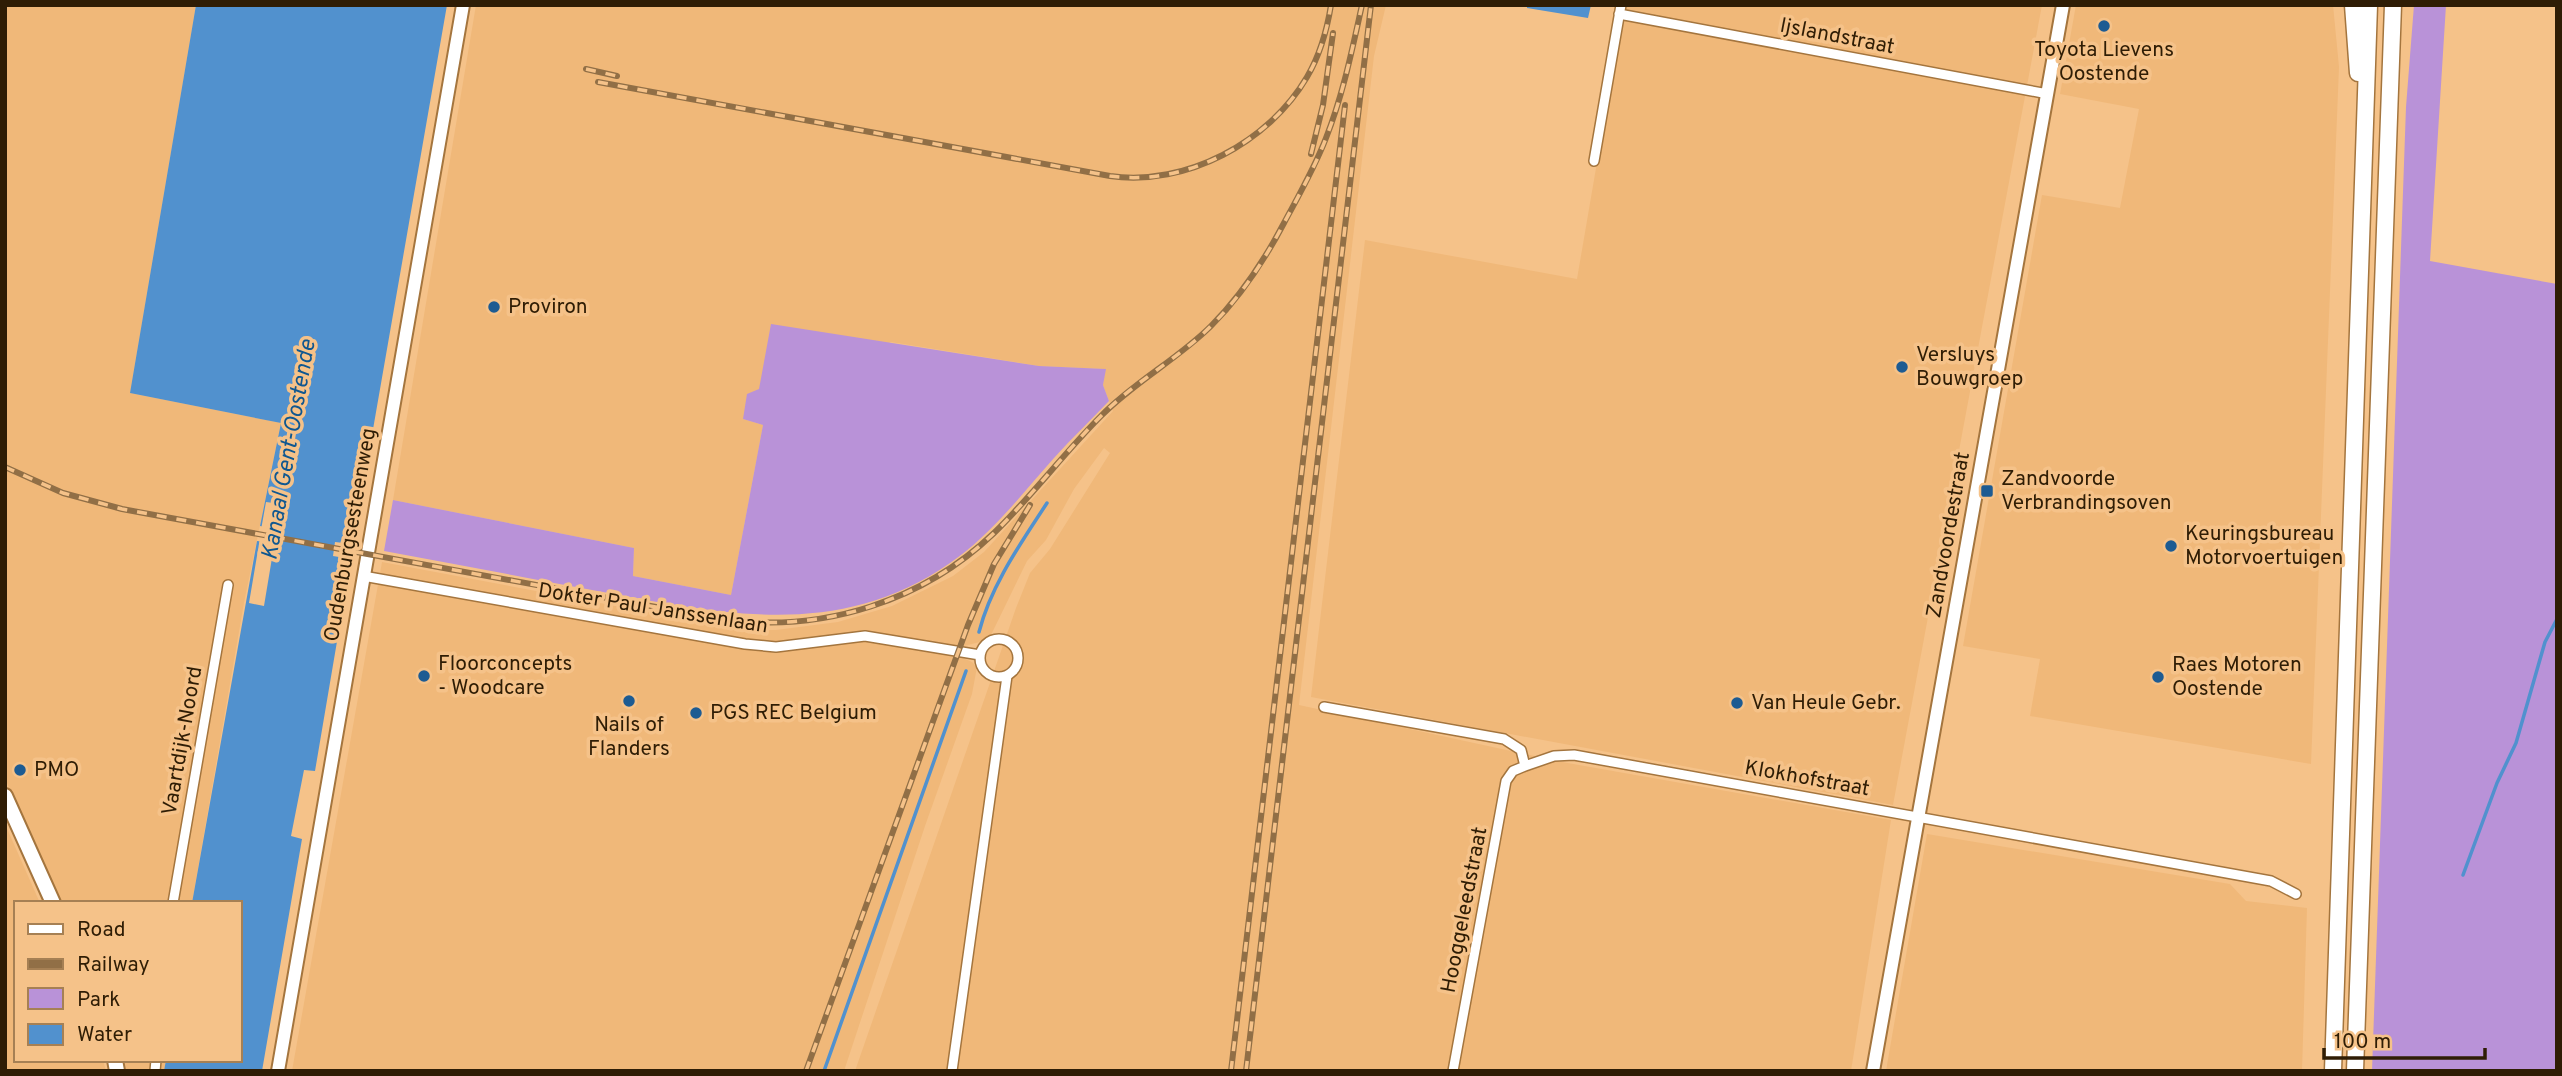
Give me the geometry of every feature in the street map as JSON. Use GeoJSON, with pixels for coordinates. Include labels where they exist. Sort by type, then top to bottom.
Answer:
{"type":"FeatureCollection","features":[{"type":"Feature","properties":{"kind":"highway"},"geometry":{"type":"LineString","coordinates":[[2353,5],[2363,204]]}},
{"type":"Feature","properties":{"kind":"highway"},"geometry":{"type":"LineString","coordinates":[[2333,1071],[2369,5]]}},
{"type":"Feature","properties":{"kind":"highway"},"geometry":{"type":"LineString","coordinates":[[2355,1071],[2393,5]]}},
{"type":"Feature","properties":{"kind":"main road","name":"Oudenburgsesteenweg"},"geometry":{"type":"LineString","coordinates":[[278,1071],[463,5]]}},
{"type":"Feature","properties":{"kind":"main road","name":"Zandvoordestraat"},"geometry":{"type":"LineString","coordinates":[[1873,1071],[2063,5]]}},
{"type":"Feature","properties":{"kind":"main road"},"geometry":{"type":"LineString","coordinates":[[5,796],[51,901]]}},
{"type":"Feature","properties":{"kind":"street","name":"Ijslandstraat"},"geometry":{"type":"LineString","coordinates":[[1620,10],[2048,94]]}},
{"type":"Feature","properties":{"kind":"street"},"geometry":{"type":"LineString","coordinates":[[1594,161],[1620,10]]}},
{"type":"Feature","properties":{"kind":"street","name":"Dokter Paul Janssenlaan"},"geometry":{"type":"LineString","coordinates":[[363,576],[745,644],[776,647],[865,636],[980,654]]}},
{"type":"Feature","properties":{"kind":"street","name":"Vaartdijk-Noord"},"geometry":{"type":"LineString","coordinates":[[173,901],[228,585]]}},
{"type":"Feature","properties":{"kind":"street"},"geometry":{"type":"LineString","coordinates":[[993,639],[1008,640],[1015,646],[1018,663],[1007,676],[997,677],[988,674],[981,665],[980,654],[982,648],[993,639]]}},
{"type":"Feature","properties":{"kind":"street"},"geometry":{"type":"LineString","coordinates":[[952,1071],[1007,676]]}},
{"type":"Feature","properties":{"kind":"street"},"geometry":{"type":"LineString","coordinates":[[1324,707],[1504,739],[1521,750],[1525,766]]}},
{"type":"Feature","properties":{"kind":"street","name":"Klokhofstraat"},"geometry":{"type":"LineString","coordinates":[[1525,766],[1554,756],[1574,755],[2272,881],[2296,894]]}},
{"type":"Feature","properties":{"kind":"street","name":"Hooggeleedstraat"},"geometry":{"type":"LineString","coordinates":[[1453,1071],[1506,781],[1513,771],[1525,766]]}},
{"type":"Feature","properties":{"kind":"shaded area"},"geometry":{"type":"Polygon","coordinates":[[[5,5],[196,5],[130,393],[281,423],[244,603],[192,901],[54,901],[5,778],[5,5]]]}},
{"type":"Feature","properties":{"kind":"shaded area"},"geometry":{"type":"Polygon","coordinates":[[[476,5],[1386,5],[1374,56],[1299,705],[1562,762],[1891,820],[1851,1071],[855,1071],[1016,608],[1030,573],[1050,549],[1110,453],[1104,448],[1074,489],[1046,540],[1027,561],[991,635],[980,642],[964,646],[961,657],[977,667],[972,694],[844,1071],[292,1071],[382,562],[744,630],[776,630],[838,622],[892,606],[953,576],[984,552],[1113,411],[1103,385],[1105,369],[1039,366],[891,342],[759,389],[743,419],[763,425],[731,595],[633,576],[634,548],[393,500],[476,5]]]}},
{"type":"Feature","properties":{"kind":"shaded area"},"geometry":{"type":"Polygon","coordinates":[[[1624,5],[2042,5],[1893,805],[1311,697],[1365,240],[1577,279],[1624,5]]]}},
{"type":"Feature","properties":{"kind":"shaded area"},"geometry":{"type":"Polygon","coordinates":[[[2076,5],[2333,5],[2339,67],[2311,764],[2030,716],[2040,659],[1963,646],[2042,195],[2120,208],[2139,109],[2060,94],[2076,5]]]}},
{"type":"Feature","properties":{"kind":"shaded area"},"geometry":{"type":"Polygon","coordinates":[[[5,824],[39,901],[14,901],[14,1062],[104,1062],[106,1071],[5,1071],[5,824]]]}},
{"type":"Feature","properties":{"kind":"shaded area"},"geometry":{"type":"Polygon","coordinates":[[[1927,834],[2230,884],[2246,901],[2307,908],[2302,1071],[1886,1071],[1927,834]]]}},
{"type":"Feature","properties":{"kind":"shaded area"},"geometry":{"type":"Polygon","coordinates":[[[122,1062],[166,1062],[164,1071],[124,1071],[122,1062]]]}},
{"type":"Feature","properties":{"kind":"green space"},"geometry":{"type":"Polygon","coordinates":[[[2414,5],[2446,5],[2430,261],[2557,284],[2557,1071],[2372,1071],[2406,107],[2414,5]]]}},
{"type":"Feature","properties":{"kind":"green space"},"geometry":{"type":"Polygon","coordinates":[[[771,324],[1039,366],[1106,369],[1103,385],[1109,401],[1005,514],[965,552],[907,588],[864,604],[820,612],[776,615],[730,612],[639,599],[384,551],[393,500],[634,548],[633,576],[731,595],[763,425],[743,419],[747,394],[759,389],[771,324]]]}},
{"type":"Feature","properties":{"kind":"water","name":"Kanaal Gent-Oostende"},"geometry":{"type":"Polygon","coordinates":[[[196,5],[447,5],[353,544],[335,542],[333,556],[351,559],[315,771],[304,770],[291,836],[302,839],[262,1071],[164,1071],[166,1062],[242,1062],[242,901],[192,901],[257,541],[274,543],[277,529],[260,526],[281,423],[130,393],[196,5]]]}},
{"type":"Feature","properties":{"kind":"water"},"geometry":{"type":"Polygon","coordinates":[[[1527,5],[1591,5],[1588,18],[1527,8],[1527,5]]]}},
{"type":"Feature","properties":{"kind":"pier"},"geometry":{"type":"Polygon","coordinates":[[[266,502],[281,504],[264,606],[249,603],[260,538],[272,540],[273,532],[261,530],[266,502]]]}},
{"type":"Feature","properties":{"kind":"waterway"},"geometry":{"type":"LineString","coordinates":[[979,632],[999,581],[1047,503]]}},
{"type":"Feature","properties":{"kind":"waterway"},"geometry":{"type":"LineString","coordinates":[[2463,875],[2497,783],[2516,743],[2545,642],[2557,619]]}},
{"type":"Feature","properties":{"kind":"waterway"},"geometry":{"type":"LineString","coordinates":[[824,1071],[966,671]]}},
{"type":"Feature","properties":{"kind":"railway"},"geometry":{"type":"LineString","coordinates":[[598,82],[1110,176],[1139,178],[1196,167],[1248,140],[1271,121],[1291,100],[1312,69],[1331,5]]}},
{"type":"Feature","properties":{"kind":"railway"},"geometry":{"type":"LineString","coordinates":[[5,467],[63,493],[122,509],[727,620],[800,621],[836,616],[871,606],[904,594],[966,557],[1008,519],[1087,430],[1114,404],[1198,338],[1233,302],[1269,251],[1322,149],[1342,89],[1362,5]]}},
{"type":"Feature","properties":{"kind":"railway"},"geometry":{"type":"LineString","coordinates":[[1246,1071],[1371,5]]}},
{"type":"Feature","properties":{"kind":"railway"},"geometry":{"type":"LineString","coordinates":[[1311,154],[1323,105],[1333,33]]}},
{"type":"Feature","properties":{"kind":"railway"},"geometry":{"type":"LineString","coordinates":[[586,69],[617,76]]}},
{"type":"Feature","properties":{"kind":"railway"},"geometry":{"type":"LineString","coordinates":[[1231,1071],[1345,105]]}},
{"type":"Feature","properties":{"kind":"railway"},"geometry":{"type":"LineString","coordinates":[[806,1071],[968,625],[994,564],[1030,505]]}},
{"type":"Feature","properties":{"kind":"place","name":"Toyota Lievens Oostende"},"geometry":{"type":"Point","coordinates":[2104,26]}},
{"type":"Feature","properties":{"kind":"place","name":"Proviron"},"geometry":{"type":"Point","coordinates":[494,307]}},
{"type":"Feature","properties":{"kind":"place","name":"Versluys Bouwgroep"},"geometry":{"type":"Point","coordinates":[1902,367]}},
{"type":"Feature","properties":{"kind":"place","name":"Zandvoorde Verbrandingsoven"},"geometry":{"type":"Point","coordinates":[1987,491]}},
{"type":"Feature","properties":{"kind":"place","name":"Keuringsbureau Motorvoertuigen"},"geometry":{"type":"Point","coordinates":[2171,546]}},
{"type":"Feature","properties":{"kind":"place","name":"Floorconcepts - Woodcare"},"geometry":{"type":"Point","coordinates":[424,676]}},
{"type":"Feature","properties":{"kind":"place","name":"Raes Motoren Oostende"},"geometry":{"type":"Point","coordinates":[2158,677]}},
{"type":"Feature","properties":{"kind":"place","name":"Nails of Flanders"},"geometry":{"type":"Point","coordinates":[629,701]}},
{"type":"Feature","properties":{"kind":"place","name":"Van Heule Gebr."},"geometry":{"type":"Point","coordinates":[1737,703]}},
{"type":"Feature","properties":{"kind":"place","name":"PGS REC Belgium"},"geometry":{"type":"Point","coordinates":[696,713]}},
{"type":"Feature","properties":{"kind":"place","name":"PMO"},"geometry":{"type":"Point","coordinates":[20,770]}}]}
